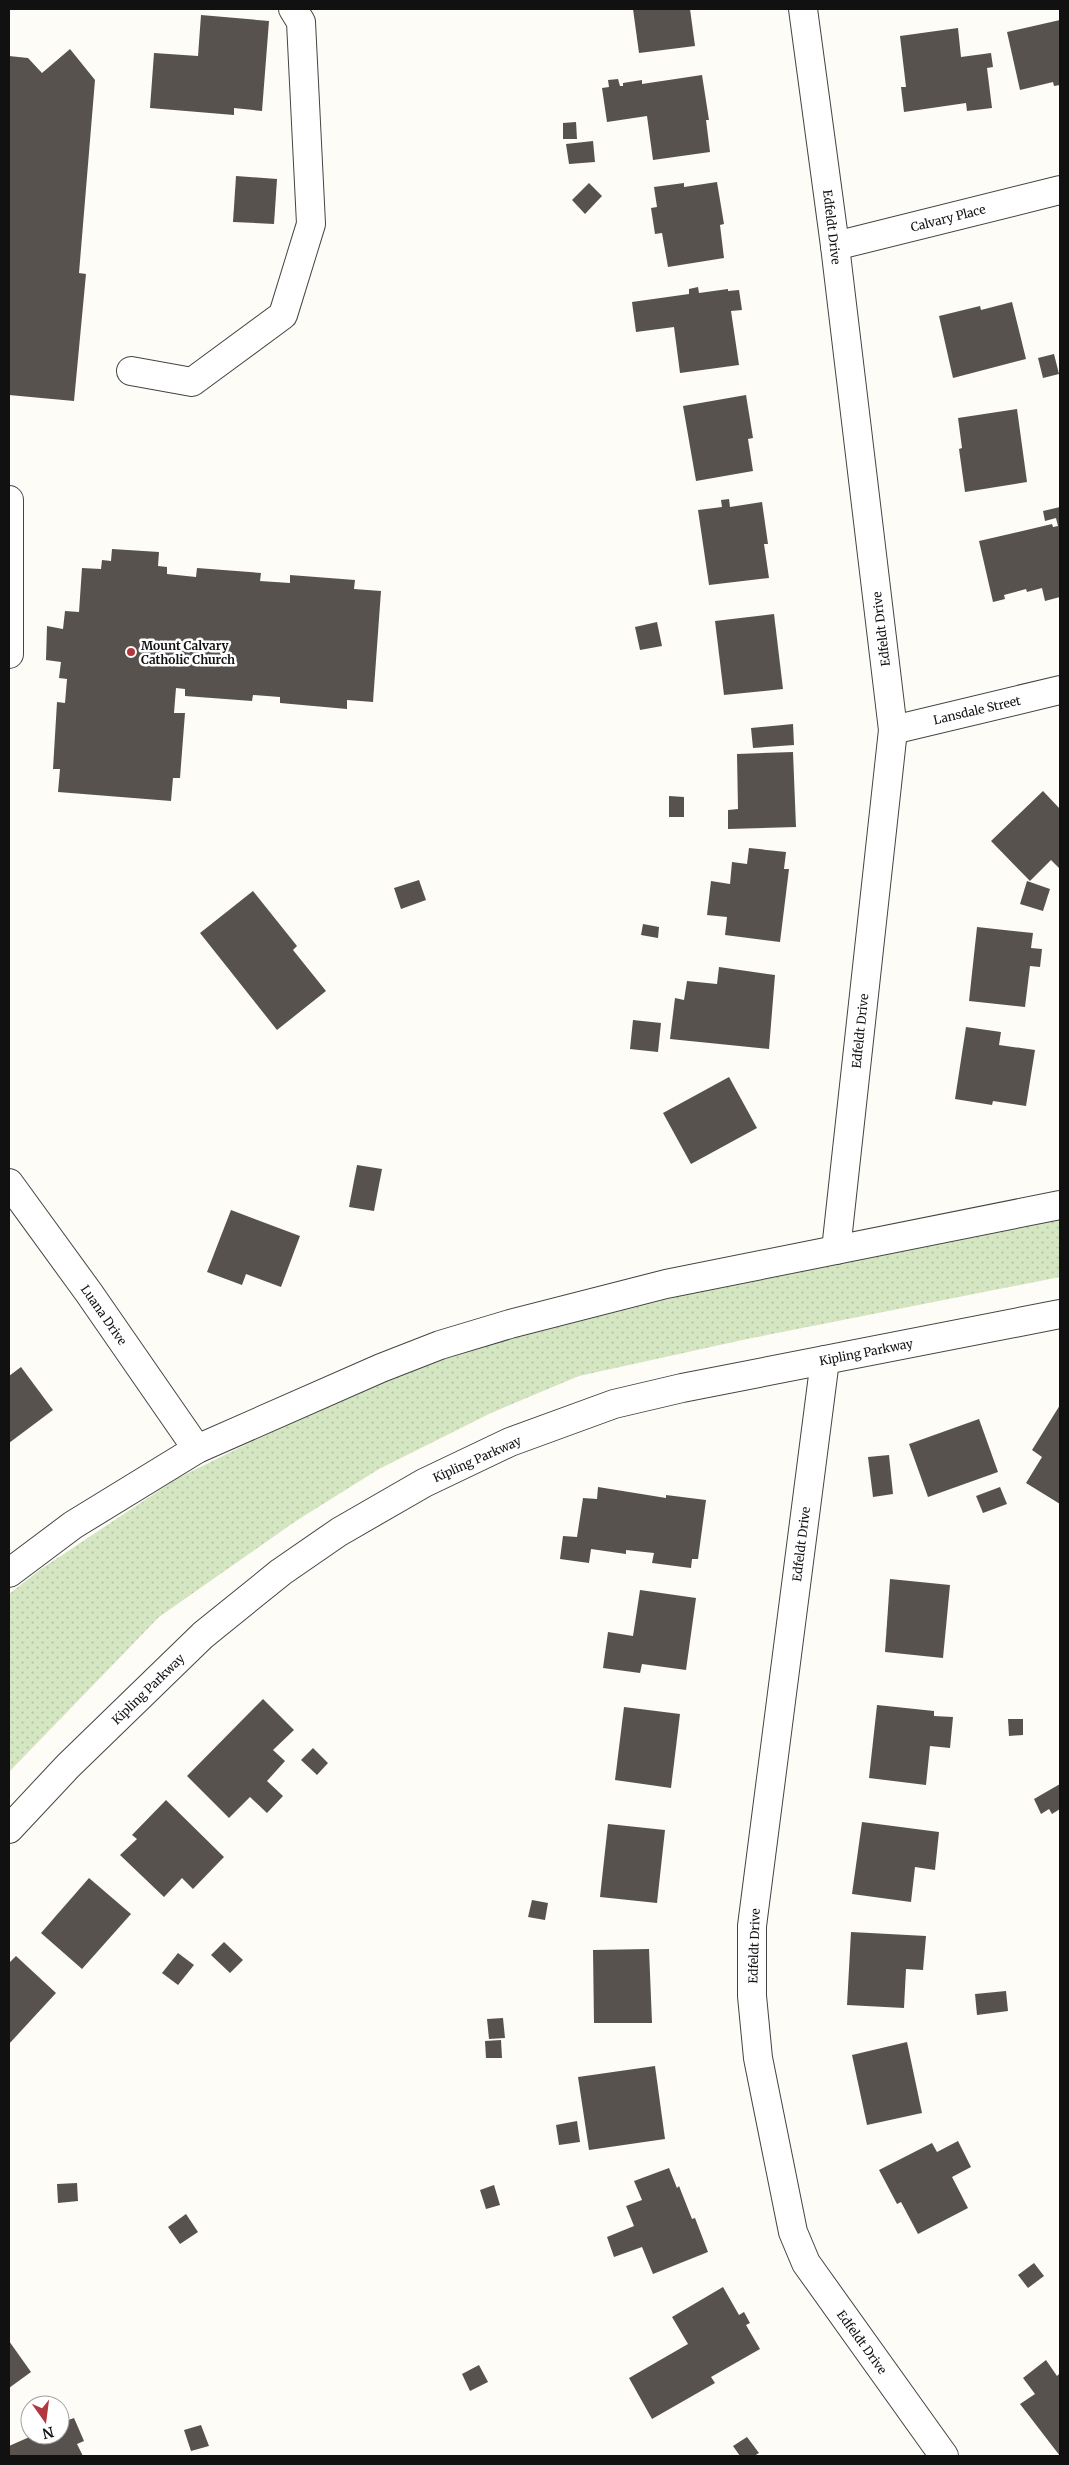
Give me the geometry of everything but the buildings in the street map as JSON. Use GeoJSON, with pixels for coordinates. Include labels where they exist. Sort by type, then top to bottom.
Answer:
{"type":"FeatureCollection","features":[{"type":"Feature","properties":{"kind":"street"},"geometry":{"type":"LineString","coordinates":[[131,371],[192,382],[284,315],[311,224],[301,22],[293,9]]}},
{"type":"Feature","properties":{"kind":"street","name":"Edfeldt Drive"},"geometry":{"type":"LineString","coordinates":[[803,9],[835,246],[893,730],[836,1250]]}},
{"type":"Feature","properties":{"kind":"street","name":"Calvary Place"},"geometry":{"type":"LineString","coordinates":[[835,246],[1060,190]]}},
{"type":"Feature","properties":{"kind":"street"},"geometry":{"type":"LineString","coordinates":[[9,500],[9,654]]}},
{"type":"Feature","properties":{"kind":"street","name":"Lansdale Street"},"geometry":{"type":"LineString","coordinates":[[893,730],[1060,690]]}},
{"type":"Feature","properties":{"kind":"street","name":"Luana Drive"},"geometry":{"type":"LineString","coordinates":[[9,1183],[89,1293],[197,1449]]}},
{"type":"Feature","properties":{"kind":"street"},"geometry":{"type":"LineString","coordinates":[[9,1573],[73,1525],[197,1449],[381,1368],[440,1345],[510,1324],[666,1284],[1060,1205]]}},
{"type":"Feature","properties":{"kind":"street","name":"Kipling Parkway"},"geometry":{"type":"LineString","coordinates":[[9,1829],[68,1766],[203,1635],[281,1572],[339,1532],[424,1483],[510,1442],[614,1404],[682,1388],[1060,1314]]}},
{"type":"Feature","properties":{"kind":"street","name":"Edfeldt Drive"},"geometry":{"type":"LineString","coordinates":[[825,1360],[752,1926],[752,1996],[758,2058],[793,2232],[806,2263],[944,2456]]}},
{"type":"Feature","properties":{"kind":"green space"},"geometry":{"type":"Polygon","coordinates":[[[1060,1218],[1060,1277],[747,1339],[579,1376],[491,1413],[379,1469],[296,1521],[159,1617],[9,1772],[9,1594],[41,1569],[178,1478],[352,1392],[479,1347],[720,1286],[1060,1218]]]}},
{"type":"Feature","properties":{"kind":"place","name":"Mount Calvary Catholic Church"},"geometry":{"type":"Point","coordinates":[131,652]}}]}
